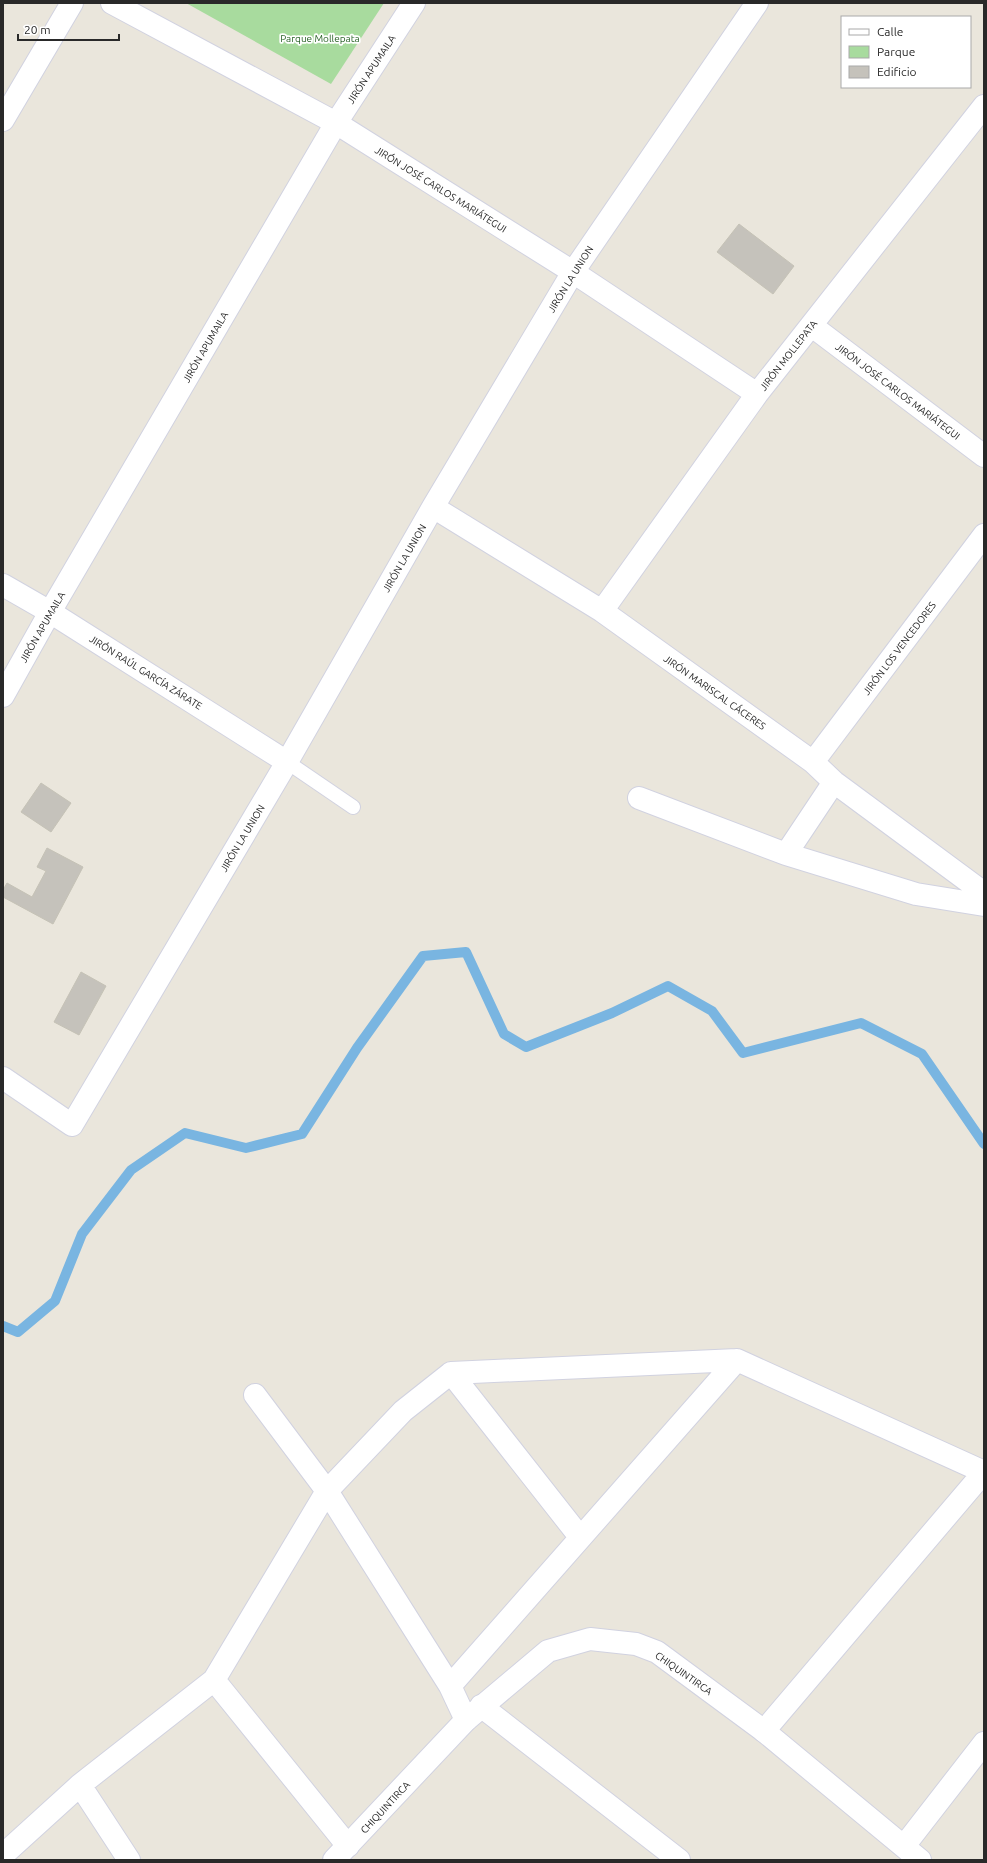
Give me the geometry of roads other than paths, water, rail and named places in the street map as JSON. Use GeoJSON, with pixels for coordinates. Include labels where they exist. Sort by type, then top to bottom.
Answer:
{"type":"FeatureCollection","features":[{"type":"Feature","properties":{"kind":"street"},"geometry":{"type":"LineString","coordinates":[[3,120],[72,3]]}},
{"type":"Feature","properties":{"kind":"street","name":"JIRÓN JOSÉ CARLOS MARIÁTEGUI"},"geometry":{"type":"LineString","coordinates":[[112,3],[336,123],[573,272],[757,394]]}},
{"type":"Feature","properties":{"kind":"street","name":"JIRÓN APUMAILA"},"geometry":{"type":"LineString","coordinates":[[3,696],[50,612],[336,123],[414,3]]}},
{"type":"Feature","properties":{"kind":"street","name":"JIRÓN LA UNION"},"geometry":{"type":"LineString","coordinates":[[3,1078],[72,1125],[287,762],[433,507],[573,272],[757,3]]}},
{"type":"Feature","properties":{"kind":"street","name":"JIRÓN MOLLEPATA"},"geometry":{"type":"LineString","coordinates":[[602,611],[757,394],[984,106]]}},
{"type":"Feature","properties":{"kind":"street","name":"JIRÓN JOSÉ CARLOS MARIÁTEGUI"},"geometry":{"type":"LineString","coordinates":[[812,326],[984,456]]}},
{"type":"Feature","properties":{"kind":"street","name":"JIRÓN MARISCAL CÁCERES"},"geometry":{"type":"LineString","coordinates":[[433,507],[602,611],[813,762],[834,782],[984,893]]}},
{"type":"Feature","properties":{"kind":"street","name":"JIRÓN LOS VENCEDORES"},"geometry":{"type":"LineString","coordinates":[[813,762],[984,535]]}},
{"type":"Feature","properties":{"kind":"street","name":"JIRÓN RAÚL GARCÍA ZÁRATE"},"geometry":{"type":"LineString","coordinates":[[3,585],[50,612],[287,762]]}},
{"type":"Feature","properties":{"kind":"street"},"geometry":{"type":"LineString","coordinates":[[786,854],[834,782]]}},
{"type":"Feature","properties":{"kind":"street"},"geometry":{"type":"LineString","coordinates":[[639,798],[786,854],[916,894],[984,905]]}},
{"type":"Feature","properties":{"kind":"street"},"geometry":{"type":"LineString","coordinates":[[450,1686],[737,1360]]}},
{"type":"Feature","properties":{"kind":"street"},"geometry":{"type":"LineString","coordinates":[[3,1856],[80,1785],[214,1680],[327,1491],[403,1411],[452,1374],[737,1360],[984,1472],[764,1731]]}},
{"type":"Feature","properties":{"kind":"street"},"geometry":{"type":"LineString","coordinates":[[452,1374],[580,1537]]}},
{"type":"Feature","properties":{"kind":"street"},"geometry":{"type":"LineString","coordinates":[[255,1395],[327,1491],[450,1686],[474,1713],[679,1860]]}},
{"type":"Feature","properties":{"kind":"street","name":"CHIQUINTIRCA"},"geometry":{"type":"LineString","coordinates":[[341,1853],[474,1713],[548,1651],[590,1639],[636,1644],[657,1652],[764,1731],[912,1853]]}},
{"type":"Feature","properties":{"kind":"street"},"geometry":{"type":"LineString","coordinates":[[214,1680],[341,1853]]}},
{"type":"Feature","properties":{"kind":"street"},"geometry":{"type":"LineString","coordinates":[[912,1853],[984,1743]]}},
{"type":"Feature","properties":{"kind":"street"},"geometry":{"type":"LineString","coordinates":[[80,1785],[130,1860]]}},
{"type":"Feature","properties":{"kind":"lane"},"geometry":{"type":"LineString","coordinates":[[287,762],[353,807]]}},
{"type":"Feature","properties":{"kind":"waterway"},"geometry":{"type":"LineString","coordinates":[[3,1326],[18,1332],[55,1301],[82,1234],[131,1170],[185,1133],[246,1148],[302,1134],[357,1048],[423,956],[466,952],[504,1034],[526,1047],[612,1013],[668,986],[712,1011],[743,1053],[861,1023],[922,1054],[984,1144]]}},
{"type":"Feature","properties":{"kind":"park label","name":"Parque Mollepata"},"geometry":{"type":"Point","coordinates":[320,38]}}]}
